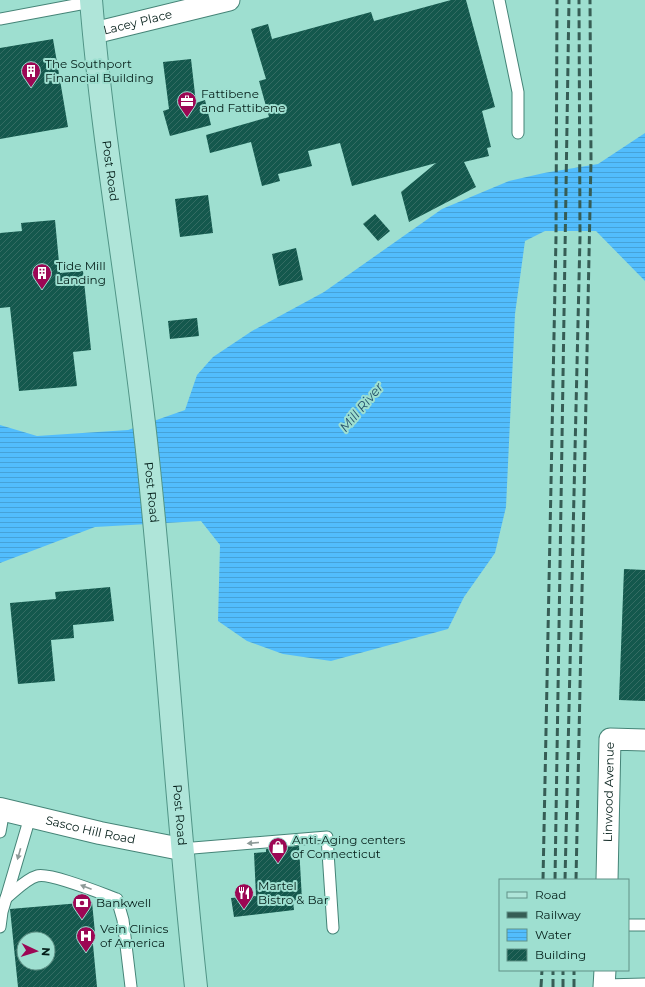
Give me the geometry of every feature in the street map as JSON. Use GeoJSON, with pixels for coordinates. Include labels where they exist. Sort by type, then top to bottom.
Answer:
{"type":"FeatureCollection","features":[{"type":"Feature","properties":{"kind":"main road","name":"Post Road"},"geometry":{"type":"LineString","coordinates":[[91,1],[146,439],[154,516],[181,849],[196,987]]}},
{"type":"Feature","properties":{"kind":"street","name":"Lacey Place"},"geometry":{"type":"LineString","coordinates":[[94,33],[229,0]]}},
{"type":"Feature","properties":{"kind":"street","name":"Linwood Avenue"},"geometry":{"type":"LineString","coordinates":[[607,879],[610,739],[645,740]]}},
{"type":"Feature","properties":{"kind":"street","name":"Sasco Hill Road"},"geometry":{"type":"LineString","coordinates":[[2,810],[100,834],[181,849]]}},
{"type":"Feature","properties":{"kind":"lane"},"geometry":{"type":"LineString","coordinates":[[499,0],[518,92],[518,132]]}},
{"type":"Feature","properties":{"kind":"lane"},"geometry":{"type":"LineString","coordinates":[[0,19],[91,1]]}},
{"type":"Feature","properties":{"kind":"lane"},"geometry":{"type":"LineString","coordinates":[[0,832],[2,810]]}},
{"type":"Feature","properties":{"kind":"lane"},"geometry":{"type":"LineString","coordinates":[[0,926],[6,898],[30,817]]}},
{"type":"Feature","properties":{"kind":"lane"},"geometry":{"type":"LineString","coordinates":[[181,849],[327,837],[333,928]]}},
{"type":"Feature","properties":{"kind":"lane"},"geometry":{"type":"LineString","coordinates":[[6,898],[38,875],[74,883],[118,899],[123,920],[131,987]]}},
{"type":"Feature","properties":{"kind":"lane"},"geometry":{"type":"LineString","coordinates":[[629,925],[645,925]]}},
{"type":"Feature","properties":{"kind":"lane"},"geometry":{"type":"LineString","coordinates":[[605,981],[645,984]]}},
{"type":"Feature","properties":{"kind":"water","name":"Mill River"},"geometry":{"type":"Polygon","coordinates":[[[645,133],[645,281],[596,231],[545,231],[525,241],[515,314],[506,507],[495,553],[464,597],[448,629],[331,661],[283,654],[247,641],[218,621],[220,545],[201,521],[95,527],[0,563],[0,425],[37,436],[128,430],[185,410],[197,375],[213,357],[252,331],[324,292],[442,209],[509,181],[544,173],[598,164],[645,133]]]}},
{"type":"Feature","properties":{"kind":"building"},"geometry":{"type":"Polygon","coordinates":[[[451,0],[466,0],[495,107],[482,111],[491,147],[487,148],[489,156],[464,162],[476,187],[409,222],[401,192],[436,163],[352,186],[340,143],[308,151],[312,166],[278,174],[280,181],[262,186],[251,142],[210,153],[206,135],[269,117],[259,81],[266,79],[251,29],[268,24],[272,39],[371,12],[374,21],[451,0]]]}},
{"type":"Feature","properties":{"kind":"building","name":"The Southport Financial Building"},"geometry":{"type":"Polygon","coordinates":[[[53,39],[68,127],[0,139],[0,48],[53,39]]]}},
{"type":"Feature","properties":{"kind":"building"},"geometry":{"type":"Polygon","coordinates":[[[191,59],[196,103],[205,100],[211,125],[170,136],[163,111],[169,109],[163,62],[191,59]]]}},
{"type":"Feature","properties":{"kind":"building"},"geometry":{"type":"Polygon","coordinates":[[[208,195],[213,233],[180,237],[175,199],[208,195]]]}},
{"type":"Feature","properties":{"kind":"building"},"geometry":{"type":"Polygon","coordinates":[[[375,214],[390,231],[378,241],[363,224],[375,214]]]}},
{"type":"Feature","properties":{"kind":"building","name":"Tide Mill Landing"},"geometry":{"type":"Polygon","coordinates":[[[55,220],[60,273],[83,271],[91,350],[73,352],[77,386],[19,391],[10,307],[0,308],[0,233],[22,231],[21,223],[55,220]]]}},
{"type":"Feature","properties":{"kind":"building"},"geometry":{"type":"Polygon","coordinates":[[[296,248],[303,280],[279,286],[272,254],[296,248]]]}},
{"type":"Feature","properties":{"kind":"building"},"geometry":{"type":"Polygon","coordinates":[[[197,318],[199,336],[170,339],[168,321],[197,318]]]}},
{"type":"Feature","properties":{"kind":"building"},"geometry":{"type":"Polygon","coordinates":[[[624,569],[645,570],[645,701],[619,700],[624,569]]]}},
{"type":"Feature","properties":{"kind":"building"},"geometry":{"type":"Polygon","coordinates":[[[110,587],[114,621],[73,625],[74,638],[51,640],[55,681],[18,684],[10,603],[56,599],[55,592],[110,587]]]}},
{"type":"Feature","properties":{"kind":"building"},"geometry":{"type":"Polygon","coordinates":[[[299,846],[302,900],[293,901],[294,910],[234,917],[231,898],[256,896],[254,853],[266,852],[266,849],[299,846]]]}},
{"type":"Feature","properties":{"kind":"building"},"geometry":{"type":"Polygon","coordinates":[[[92,902],[95,933],[92,934],[97,987],[18,987],[16,971],[56,971],[56,931],[16,931],[16,968],[10,909],[92,902]]]}},
{"type":"Feature","properties":{"kind":"railway"},"geometry":{"type":"LineString","coordinates":[[543,879],[556,237],[557,0]]}},
{"type":"Feature","properties":{"kind":"railway"},"geometry":{"type":"LineString","coordinates":[[555,879],[569,0]]}},
{"type":"Feature","properties":{"kind":"railway"},"geometry":{"type":"LineString","coordinates":[[565,879],[580,237],[579,0]]}},
{"type":"Feature","properties":{"kind":"railway"},"geometry":{"type":"LineString","coordinates":[[576,879],[591,160],[590,0]]}},
{"type":"Feature","properties":{"kind":"railway"},"geometry":{"type":"LineString","coordinates":[[541,987],[542,971]]}},
{"type":"Feature","properties":{"kind":"railway"},"geometry":{"type":"LineString","coordinates":[[553,971],[553,987]]}},
{"type":"Feature","properties":{"kind":"railway"},"geometry":{"type":"LineString","coordinates":[[563,971],[563,987]]}},
{"type":"Feature","properties":{"kind":"railway"},"geometry":{"type":"LineString","coordinates":[[574,971],[574,987]]}},
{"type":"Feature","properties":{"kind":"place","name":"The Southport Financial Building"},"geometry":{"type":"Point","coordinates":[31,88]}},
{"type":"Feature","properties":{"kind":"place","name":"Fattibene and Fattibene"},"geometry":{"type":"Point","coordinates":[187,118]}},
{"type":"Feature","properties":{"kind":"place","name":"Tide Mill Landing"},"geometry":{"type":"Point","coordinates":[42,290]}},
{"type":"Feature","properties":{"kind":"place","name":"Anti-Aging centers of Connecticut"},"geometry":{"type":"Point","coordinates":[278,864]}},
{"type":"Feature","properties":{"kind":"place","name":"Martel Bistro & Bar"},"geometry":{"type":"Point","coordinates":[244,910]}},
{"type":"Feature","properties":{"kind":"place","name":"Bankwell"},"geometry":{"type":"Point","coordinates":[82,920]}},
{"type":"Feature","properties":{"kind":"place","name":"Vein Clinics of America"},"geometry":{"type":"Point","coordinates":[86,953]}}]}
